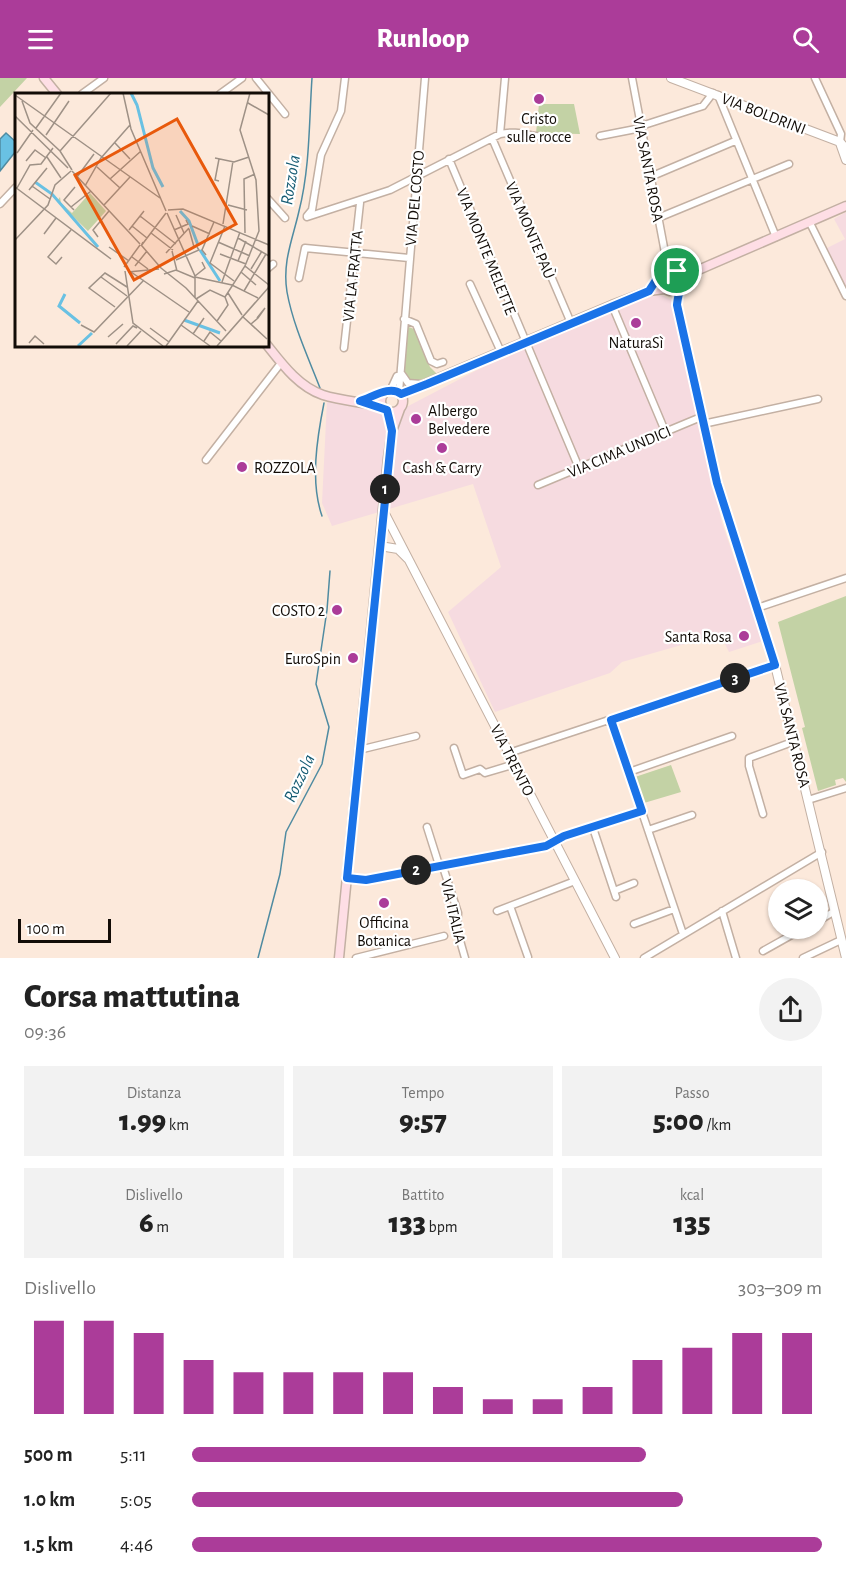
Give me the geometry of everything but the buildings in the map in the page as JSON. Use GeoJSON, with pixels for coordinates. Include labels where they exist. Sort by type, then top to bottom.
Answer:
{"type":"FeatureCollection","features":[{"type":"Feature","properties":{"kind":"main road"},"geometry":{"type":"LineString","coordinates":[[44,78],[56,93]]}},
{"type":"Feature","properties":{"kind":"main road"},"geometry":{"type":"LineString","coordinates":[[825,216],[846,199]]}},
{"type":"Feature","properties":{"kind":"main road"},"geometry":{"type":"LineString","coordinates":[[660,275],[678,277],[696,271],[846,206]]}},
{"type":"Feature","properties":{"kind":"main road"},"geometry":{"type":"LineString","coordinates":[[660,275],[666,290]]}},
{"type":"Feature","properties":{"kind":"main road"},"geometry":{"type":"LineString","coordinates":[[649,291],[660,275]]}},
{"type":"Feature","properties":{"kind":"main road"},"geometry":{"type":"LineString","coordinates":[[360,401],[427,384],[612,305],[649,291],[666,290],[678,277]]}},
{"type":"Feature","properties":{"kind":"main road"},"geometry":{"type":"LineString","coordinates":[[268,346],[298,380],[322,395],[360,401],[394,412],[427,384]]}},
{"type":"Feature","properties":{"kind":"main road"},"geometry":{"type":"LineString","coordinates":[[342,958],[359,750],[392,431],[401,407],[394,392]]}},
{"type":"Feature","properties":{"kind":"main road"},"geometry":{"type":"LineString","coordinates":[[392,431],[381,400],[394,392]]}},
{"type":"Feature","properties":{"kind":"street"},"geometry":{"type":"LineString","coordinates":[[83,93],[104,78]]}},
{"type":"Feature","properties":{"kind":"street"},"geometry":{"type":"LineString","coordinates":[[221,93],[242,78]]}},
{"type":"Feature","properties":{"kind":"street"},"geometry":{"type":"LineString","coordinates":[[256,78],[285,114]]}},
{"type":"Feature","properties":{"kind":"street"},"geometry":{"type":"LineString","coordinates":[[345,78],[340,111],[321,155],[312,210],[307,217],[390,190],[500,134],[518,130],[529,136],[546,137]]}},
{"type":"Feature","properties":{"kind":"street","name":"VIA DEL COSTO"},"geometry":{"type":"LineString","coordinates":[[394,392],[400,367],[426,78]]}},
{"type":"Feature","properties":{"kind":"street"},"geometry":{"type":"LineString","coordinates":[[500,134],[505,78]]}},
{"type":"Feature","properties":{"kind":"street","name":"VIA BOLDRINI"},"geometry":{"type":"LineString","coordinates":[[671,78],[840,138]]}},
{"type":"Feature","properties":{"kind":"street"},"geometry":{"type":"LineString","coordinates":[[814,78],[846,149]]}},
{"type":"Feature","properties":{"kind":"street","name":"VIA SANTA ROSA"},"geometry":{"type":"LineString","coordinates":[[632,79],[666,258],[678,277],[677,305],[717,483],[775,665],[796,741],[846,958]]}},
{"type":"Feature","properties":{"kind":"street"},"geometry":{"type":"LineString","coordinates":[[600,136],[641,127],[703,106],[716,94],[777,237]]}},
{"type":"Feature","properties":{"kind":"street","name":"VIA MONTE PAÙ"},"geometry":{"type":"LineString","coordinates":[[492,138],[571,323]]}},
{"type":"Feature","properties":{"kind":"street"},"geometry":{"type":"LineString","coordinates":[[840,138],[846,160]]}},
{"type":"Feature","properties":{"kind":"street"},"geometry":{"type":"LineString","coordinates":[[650,177],[735,141]]}},
{"type":"Feature","properties":{"kind":"street","name":"VIA MONTE MELETTE"},"geometry":{"type":"LineString","coordinates":[[449,159],[579,468]]}},
{"type":"Feature","properties":{"kind":"street"},"geometry":{"type":"LineString","coordinates":[[658,218],[789,164]]}},
{"type":"Feature","properties":{"kind":"street"},"geometry":{"type":"LineString","coordinates":[[0,204],[15,188]]}},
{"type":"Feature","properties":{"kind":"street"},"geometry":{"type":"LineString","coordinates":[[268,203],[285,218]]}},
{"type":"Feature","properties":{"kind":"street","name":"VIA LA FRATTA"},"geometry":{"type":"LineString","coordinates":[[345,348],[360,203]]}},
{"type":"Feature","properties":{"kind":"street"},"geometry":{"type":"LineString","coordinates":[[810,223],[846,296]]}},
{"type":"Feature","properties":{"kind":"street"},"geometry":{"type":"LineString","coordinates":[[299,278],[304,248],[409,258]]}},
{"type":"Feature","properties":{"kind":"street","name":"VIA SANTA ROSA"},"geometry":{"type":"LineString","coordinates":[[660,275],[666,258]]}},
{"type":"Feature","properties":{"kind":"street"},"geometry":{"type":"LineString","coordinates":[[268,268],[273,264]]}},
{"type":"Feature","properties":{"kind":"street"},"geometry":{"type":"LineString","coordinates":[[470,284],[501,352]]}},
{"type":"Feature","properties":{"kind":"street","name":"VIA SANTA ROSA"},"geometry":{"type":"LineString","coordinates":[[666,290],[677,305]]}},
{"type":"Feature","properties":{"kind":"street"},"geometry":{"type":"LineString","coordinates":[[612,305],[665,431]]}},
{"type":"Feature","properties":{"kind":"street"},"geometry":{"type":"LineString","coordinates":[[404,318],[416,324],[431,361],[437,364],[443,362]]}},
{"type":"Feature","properties":{"kind":"street"},"geometry":{"type":"LineString","coordinates":[[206,460],[281,363]]}},
{"type":"Feature","properties":{"kind":"street"},"geometry":{"type":"LineString","coordinates":[[400,367],[403,379],[408,383],[427,384]]}},
{"type":"Feature","properties":{"kind":"street","name":"VIA CIMA UNDICI"},"geometry":{"type":"LineString","coordinates":[[538,485],[665,431],[702,420],[818,399]]}},
{"type":"Feature","properties":{"kind":"street","name":"VIA TRENTO"},"geometry":{"type":"LineString","coordinates":[[384,510],[615,958]]}},
{"type":"Feature","properties":{"kind":"street"},"geometry":{"type":"LineString","coordinates":[[381,534],[398,536]]}},
{"type":"Feature","properties":{"kind":"street","name":"VIA TRENTO"},"geometry":{"type":"LineString","coordinates":[[380,546],[398,549],[411,563]]}},
{"type":"Feature","properties":{"kind":"street"},"geometry":{"type":"LineString","coordinates":[[757,608],[846,578]]}},
{"type":"Feature","properties":{"kind":"street"},"geometry":{"type":"LineString","coordinates":[[509,753],[775,665]]}},
{"type":"Feature","properties":{"kind":"street"},"geometry":{"type":"LineString","coordinates":[[611,720],[683,934]]}},
{"type":"Feature","properties":{"kind":"street"},"geometry":{"type":"LineString","coordinates":[[359,750],[416,736]]}},
{"type":"Feature","properties":{"kind":"street"},"geometry":{"type":"LineString","coordinates":[[629,772],[732,736]]}},
{"type":"Feature","properties":{"kind":"street"},"geometry":{"type":"LineString","coordinates":[[763,814],[748,766],[749,758],[796,741]]}},
{"type":"Feature","properties":{"kind":"street"},"geometry":{"type":"LineString","coordinates":[[454,748],[463,775],[480,769],[484,773],[515,764]]}},
{"type":"Feature","properties":{"kind":"street"},"geometry":{"type":"LineString","coordinates":[[808,800],[846,788]]}},
{"type":"Feature","properties":{"kind":"street"},"geometry":{"type":"LineString","coordinates":[[347,878],[366,880],[546,846],[642,811]]}},
{"type":"Feature","properties":{"kind":"street"},"geometry":{"type":"LineString","coordinates":[[648,830],[692,815]]}},
{"type":"Feature","properties":{"kind":"street","name":"VIA ITALIA"},"geometry":{"type":"LineString","coordinates":[[427,827],[458,913],[457,930],[465,958]]}},
{"type":"Feature","properties":{"kind":"street"},"geometry":{"type":"LineString","coordinates":[[593,828],[615,894],[634,883]]}},
{"type":"Feature","properties":{"kind":"street"},"geometry":{"type":"LineString","coordinates":[[644,958],[822,852]]}},
{"type":"Feature","properties":{"kind":"street"},"geometry":{"type":"LineString","coordinates":[[497,911],[575,881]]}},
{"type":"Feature","properties":{"kind":"street"},"geometry":{"type":"LineString","coordinates":[[510,906],[528,957]]}},
{"type":"Feature","properties":{"kind":"street"},"geometry":{"type":"LineString","coordinates":[[634,924],[674,909]]}},
{"type":"Feature","properties":{"kind":"street"},"geometry":{"type":"LineString","coordinates":[[722,911],[736,958]]}},
{"type":"Feature","properties":{"kind":"street"},"geometry":{"type":"LineString","coordinates":[[828,915],[835,911]]}},
{"type":"Feature","properties":{"kind":"street"},"geometry":{"type":"LineString","coordinates":[[356,958],[444,936]]}},
{"type":"Feature","properties":{"kind":"street"},"geometry":{"type":"LineString","coordinates":[[763,951],[784,939]]}},
{"type":"Feature","properties":{"kind":"street"},"geometry":{"type":"LineString","coordinates":[[803,958],[841,940]]}},
{"type":"Feature","properties":{"kind":"shaded area"},"geometry":{"type":"Polygon","coordinates":[[[846,212],[846,291],[825,249],[845,239],[834,219],[846,212]]]}},
{"type":"Feature","properties":{"kind":"shaded area"},"geometry":{"type":"Polygon","coordinates":[[[657,293],[672,300],[722,523],[763,641],[729,652],[720,634],[622,662],[610,673],[495,712],[448,612],[501,567],[473,484],[332,526],[322,503],[327,401],[393,414],[485,366],[657,293]]]}},
{"type":"Feature","properties":{"kind":"green space"},"geometry":{"type":"Polygon","coordinates":[[[0,78],[27,78],[0,107],[0,78]]]}},
{"type":"Feature","properties":{"kind":"green space"},"geometry":{"type":"Polygon","coordinates":[[[539,104],[574,104],[580,134],[536,133],[539,104]]]}},
{"type":"Feature","properties":{"kind":"green space"},"geometry":{"type":"Polygon","coordinates":[[[406,326],[414,329],[430,367],[438,375],[411,382],[403,372],[406,326]]]}},
{"type":"Feature","properties":{"kind":"green space"},"geometry":{"type":"Polygon","coordinates":[[[846,596],[846,782],[843,778],[835,780],[836,785],[818,791],[802,728],[805,727],[778,622],[846,596]]]}},
{"type":"Feature","properties":{"kind":"green space"},"geometry":{"type":"Polygon","coordinates":[[[671,765],[681,792],[644,803],[635,777],[671,765]]]}},
{"type":"Feature","properties":{"kind":"water"},"geometry":{"type":"Polygon","coordinates":[[[6,133],[15,141],[15,152],[0,171],[0,139],[6,133]]]}},
{"type":"Feature","properties":{"kind":"waterway","name":"Rozzola"},"geometry":{"type":"LineString","coordinates":[[312,78],[303,195],[289,250],[286,281],[293,317],[320,388]]}},
{"type":"Feature","properties":{"kind":"waterway","name":"Rozzola"},"geometry":{"type":"LineString","coordinates":[[322,516],[318,503],[316,475],[317,445],[324,403]]}},
{"type":"Feature","properties":{"kind":"waterway","name":"Rozzola"},"geometry":{"type":"LineString","coordinates":[[258,958],[280,874],[286,832],[322,764],[329,727],[316,684],[327,610],[330,571]]}},
{"type":"Feature","properties":{"kind":"place","name":"Cristo sulle rocce"},"geometry":{"type":"Point","coordinates":[539,99]}},
{"type":"Feature","properties":{"kind":"place","name":"NaturaSì"},"geometry":{"type":"Point","coordinates":[636,323]}},
{"type":"Feature","properties":{"kind":"place","name":"Albergo Belvedere"},"geometry":{"type":"Point","coordinates":[416,419]}},
{"type":"Feature","properties":{"kind":"place","name":"Cash & Carry"},"geometry":{"type":"Point","coordinates":[442,448]}},
{"type":"Feature","properties":{"kind":"place","name":"ROZZOLA"},"geometry":{"type":"Point","coordinates":[242,467]}},
{"type":"Feature","properties":{"kind":"place","name":"COSTO 2"},"geometry":{"type":"Point","coordinates":[337,610]}},
{"type":"Feature","properties":{"kind":"place","name":"Santa Rosa"},"geometry":{"type":"Point","coordinates":[744,636]}},
{"type":"Feature","properties":{"kind":"place","name":"EuroSpin"},"geometry":{"type":"Point","coordinates":[353,658]}},
{"type":"Feature","properties":{"kind":"place","name":"Officina Botanica"},"geometry":{"type":"Point","coordinates":[384,903]}},
{"type":"Feature","properties":{"kind":"route"},"geometry":{"type":"LineString","coordinates":[[672,268],[677,271],[681,278],[677,305],[717,483],[775,665],[611,720],[642,811],[558,838],[546,846],[366,880],[347,878],[392,431],[387,410],[360,401],[388,390],[392,389],[401,394],[427,384],[649,291],[662,271],[672,268]]}}]}
